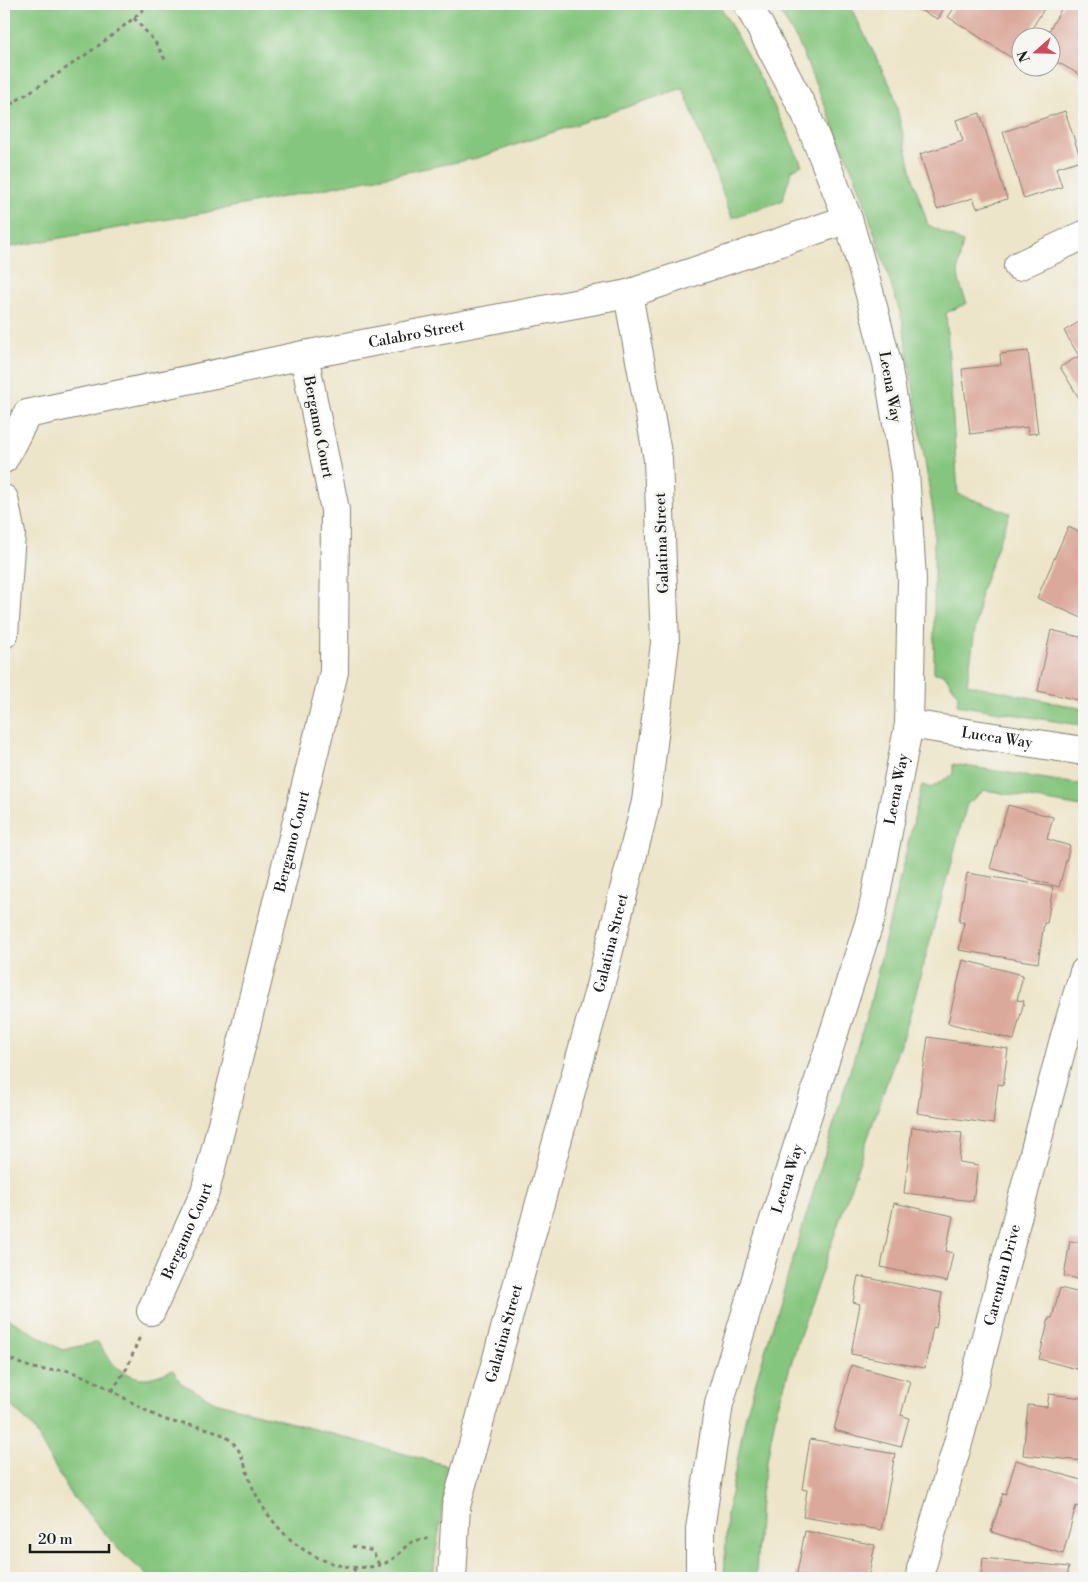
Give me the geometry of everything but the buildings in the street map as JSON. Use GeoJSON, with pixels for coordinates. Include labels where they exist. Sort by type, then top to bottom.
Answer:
{"type":"FeatureCollection","features":[{"type":"Feature","properties":{"kind":"street","name":"Leena Way"},"geometry":{"type":"LineString","coordinates":[[700,1578],[700,1529],[719,1404],[766,1245],[872,914],[909,724],[912,579],[905,472],[887,363],[870,291],[848,219],[806,114],[748,4]]}},
{"type":"Feature","properties":{"kind":"street","name":"Calabro Street"},"geometry":{"type":"LineString","coordinates":[[4,459],[27,414],[304,355],[628,294],[848,219]]}},
{"type":"Feature","properties":{"kind":"street"},"geometry":{"type":"LineString","coordinates":[[1018,266],[1084,235]]}},
{"type":"Feature","properties":{"kind":"street","name":"Galatina Street"},"geometry":{"type":"LineString","coordinates":[[452,1578],[456,1506],[599,990],[646,802],[665,643],[664,614],[658,459],[628,294]]}},
{"type":"Feature","properties":{"kind":"street","name":"Bergamo Court"},"geometry":{"type":"LineString","coordinates":[[151,1311],[205,1192],[334,672],[335,510],[304,355]]}},
{"type":"Feature","properties":{"kind":"street"},"geometry":{"type":"LineString","coordinates":[[4,499],[11,534],[4,634]]}},
{"type":"Feature","properties":{"kind":"street","name":"Lucca Way"},"geometry":{"type":"LineString","coordinates":[[909,724],[1084,751]]}},
{"type":"Feature","properties":{"kind":"street","name":"Carentan Drive"},"geometry":{"type":"LineString","coordinates":[[920,1578],[960,1436],[1063,1043],[1084,972]]}},
{"type":"Feature","properties":{"kind":"path"},"geometry":{"type":"LineString","coordinates":[[4,109],[96,47],[149,4]]}},
{"type":"Feature","properties":{"kind":"path"},"geometry":{"type":"LineString","coordinates":[[134,18],[155,42],[166,61]]}},
{"type":"Feature","properties":{"kind":"path"},"geometry":{"type":"LineString","coordinates":[[112,1391],[127,1368],[151,1311]]}},
{"type":"Feature","properties":{"kind":"path"},"geometry":{"type":"LineString","coordinates":[[4,1356],[25,1367],[64,1370],[82,1376],[161,1418],[208,1428],[221,1434],[233,1444],[244,1458],[252,1486],[270,1518],[287,1538],[305,1551],[324,1561],[342,1567],[379,1565],[385,1564],[409,1543],[427,1538],[454,1544]]}},
{"type":"Feature","properties":{"kind":"path"},"geometry":{"type":"LineString","coordinates":[[352,1546],[373,1551],[379,1565]]}},
{"type":"Feature","properties":{"kind":"path"},"geometry":{"type":"LineString","coordinates":[[353,1567],[360,1578]]}},
{"type":"Feature","properties":{"kind":"green space"},"geometry":{"type":"Polygon","coordinates":[[[4,4],[719,4],[763,83],[802,165],[792,170],[782,201],[732,218],[683,88],[477,158],[203,213],[4,248],[4,4]]]}},
{"type":"Feature","properties":{"kind":"green space"},"geometry":{"type":"Polygon","coordinates":[[[775,4],[849,4],[893,91],[914,182],[928,225],[963,242],[958,272],[960,285],[967,303],[946,313],[958,494],[1010,513],[981,591],[967,684],[1084,709],[1084,726],[957,705],[958,695],[944,674],[934,673],[934,518],[902,318],[859,186],[798,42],[775,4]]]}},
{"type":"Feature","properties":{"kind":"green space"},"geometry":{"type":"Polygon","coordinates":[[[953,764],[1084,785],[1081,807],[985,790],[967,804],[909,1018],[799,1338],[776,1412],[760,1499],[756,1578],[724,1578],[727,1514],[746,1414],[869,1008],[922,785],[931,788],[953,774],[953,764]]]}},
{"type":"Feature","properties":{"kind":"green space"},"geometry":{"type":"Polygon","coordinates":[[[4,1316],[62,1350],[98,1342],[110,1361],[127,1374],[150,1378],[173,1370],[181,1383],[215,1402],[449,1466],[433,1578],[150,1578],[120,1551],[69,1492],[32,1426],[4,1399],[4,1316]]]}}]}
